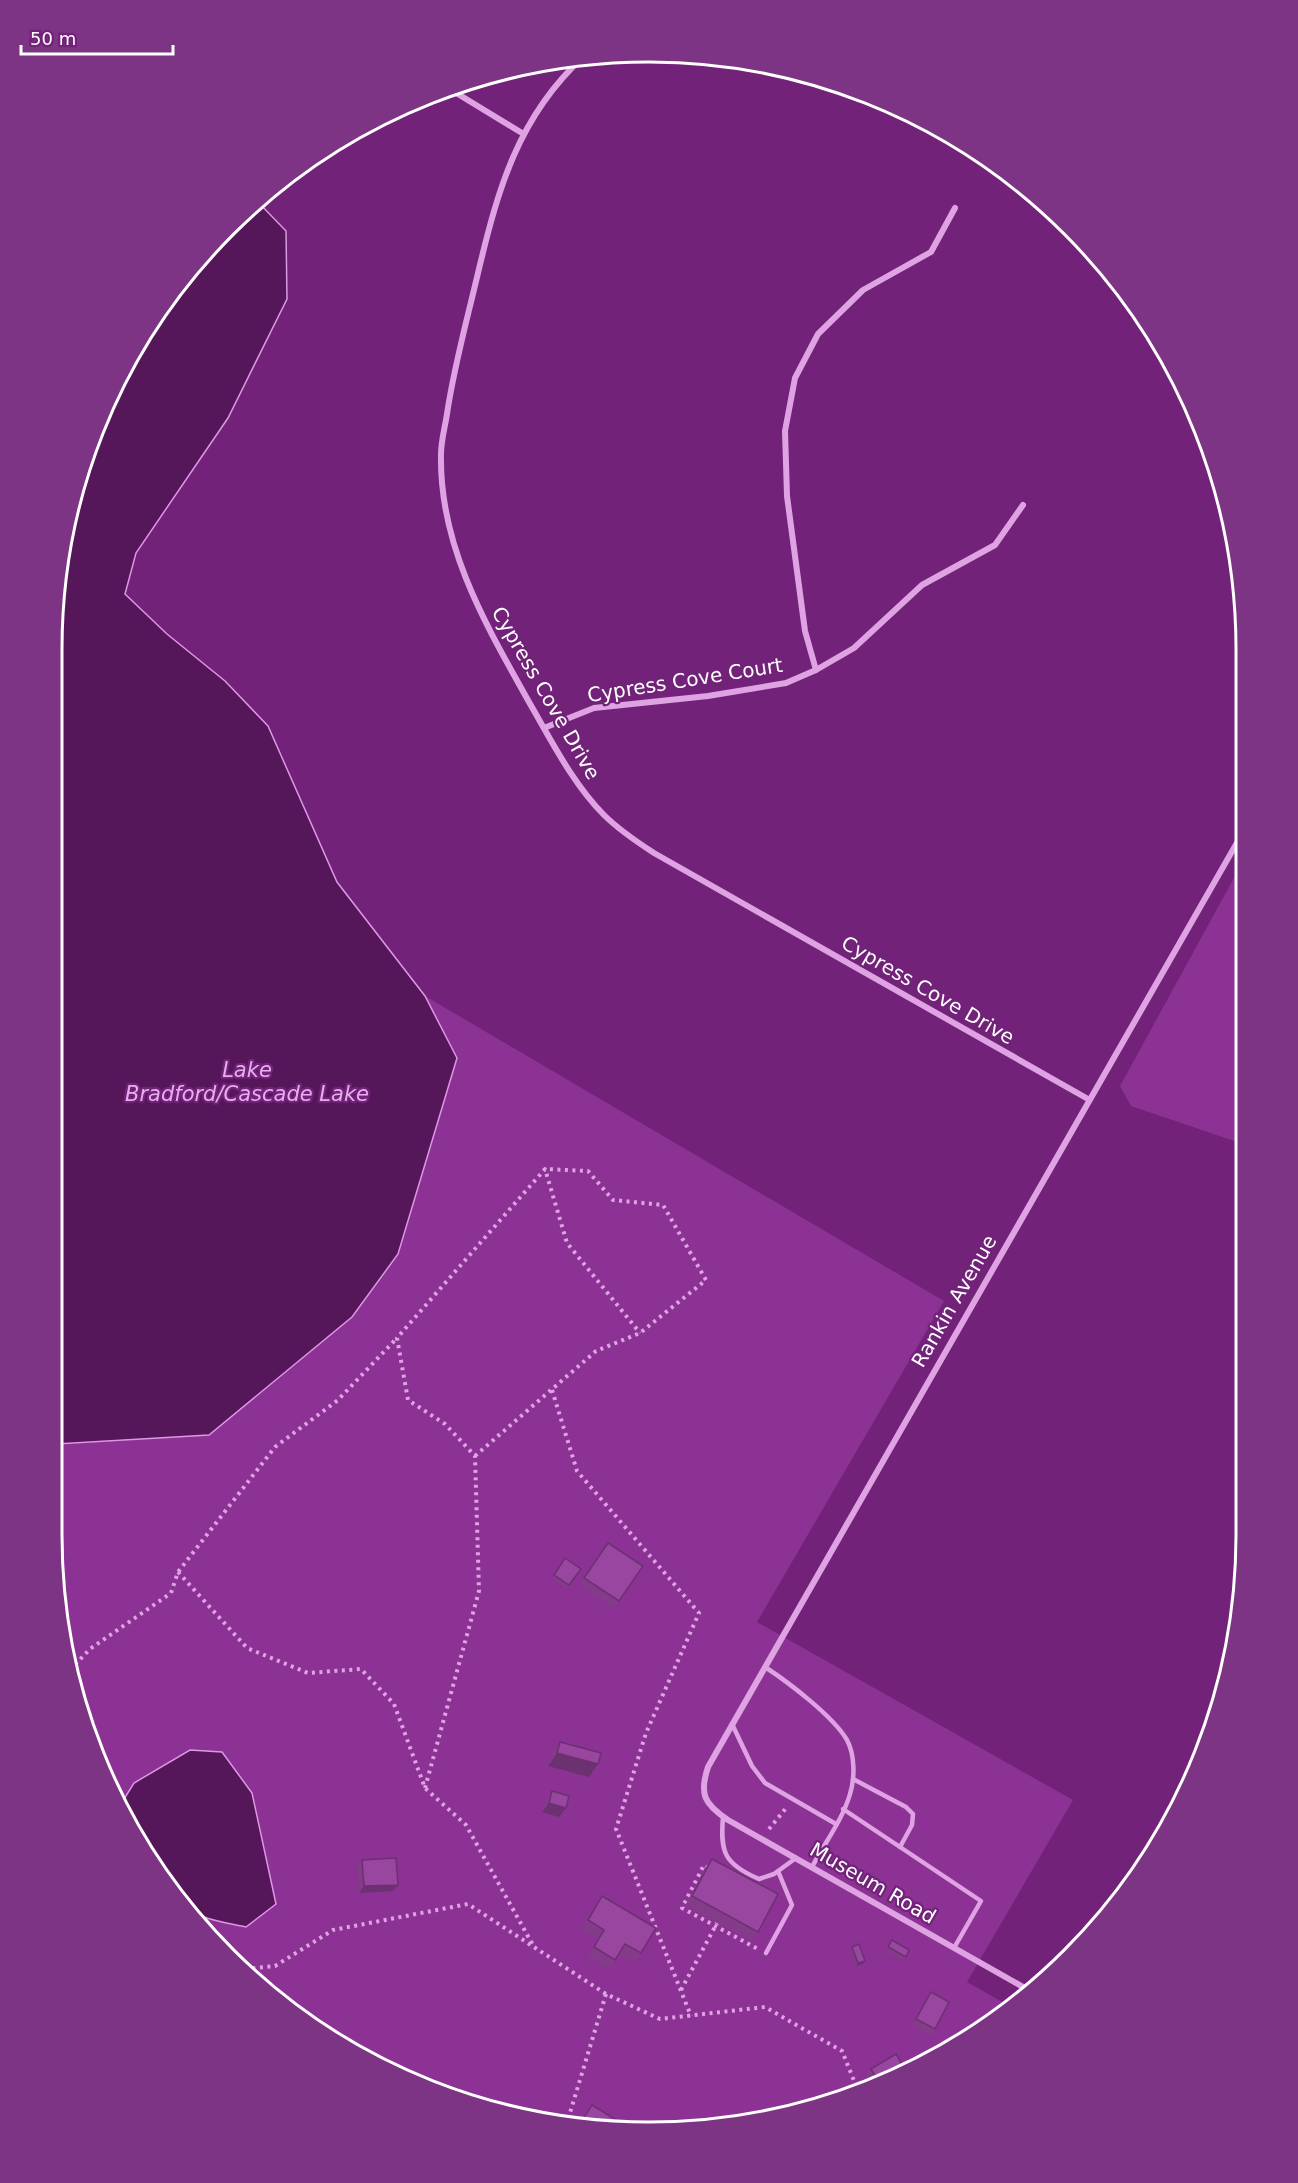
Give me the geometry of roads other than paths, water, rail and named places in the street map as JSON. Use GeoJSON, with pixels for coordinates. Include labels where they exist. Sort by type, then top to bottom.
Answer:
{"type":"FeatureCollection","features":[{"type":"Feature","properties":{"kind":"street","name":"Cypress Cove Drive"},"geometry":{"type":"LineString","coordinates":[[574,67],[541,104],[522,133],[501,187],[450,393],[440,453],[445,517],[468,586],[486,625],[544,728],[585,794],[604,815],[654,854],[1088,1100]]}},
{"type":"Feature","properties":{"kind":"street"},"geometry":{"type":"LineString","coordinates":[[458,94],[522,133]]}},
{"type":"Feature","properties":{"kind":"street"},"geometry":{"type":"LineString","coordinates":[[816,670],[806,631],[786,496],[784,431],[795,378],[818,333],[863,290],[931,252],[955,208]]}},
{"type":"Feature","properties":{"kind":"street","name":"Cypress Cove Court"},"geometry":{"type":"LineString","coordinates":[[544,728],[594,708],[708,696],[786,683],[816,670],[855,648],[922,585],[995,545],[1023,505]]}},
{"type":"Feature","properties":{"kind":"street","name":"Rankin Avenue"},"geometry":{"type":"LineString","coordinates":[[704,1797],[702,1783],[708,1767],[732,1724],[1236,844]]}},
{"type":"Feature","properties":{"kind":"street","name":"Museum Road"},"geometry":{"type":"LineString","coordinates":[[704,1797],[723,1817],[1023,1987]]}},
{"type":"Feature","properties":{"kind":"lane"},"geometry":{"type":"LineString","coordinates":[[765,1667],[786,1680],[847,1740],[852,1756],[853,1779],[850,1794],[812,1867]]}},
{"type":"Feature","properties":{"kind":"lane"},"geometry":{"type":"LineString","coordinates":[[732,1724],[752,1766],[765,1783],[836,1824]]}},
{"type":"Feature","properties":{"kind":"lane"},"geometry":{"type":"LineString","coordinates":[[853,1779],[906,1807],[913,1814],[912,1826],[900,1847]]}},
{"type":"Feature","properties":{"kind":"lane"},"geometry":{"type":"LineString","coordinates":[[843,1809],[981,1901],[954,1948]]}},
{"type":"Feature","properties":{"kind":"lane"},"geometry":{"type":"LineString","coordinates":[[723,1817],[721,1845],[727,1856],[744,1873],[759,1879],[778,1871],[796,1858]]}},
{"type":"Feature","properties":{"kind":"lane"},"geometry":{"type":"LineString","coordinates":[[765,1953],[792,1905],[778,1871]]}},
{"type":"Feature","properties":{"kind":"water","name":"Lake Bradford/Cascade Lake"},"geometry":{"type":"Polygon","coordinates":[[[262,207],[286,231],[287,299],[228,418],[136,553],[125,594],[167,634],[225,681],[268,726],[337,882],[425,996],[457,1058],[398,1254],[352,1317],[209,1435],[62,1444],[63,611],[73,534],[82,497],[106,424],[122,389],[140,355],[183,291],[207,262],[262,207]]]}},
{"type":"Feature","properties":{"kind":"water"},"geometry":{"type":"Polygon","coordinates":[[[190,1750],[222,1752],[252,1793],[276,1904],[246,1927],[203,1917],[161,1860],[124,1798],[134,1783],[190,1750]]]}}]}
